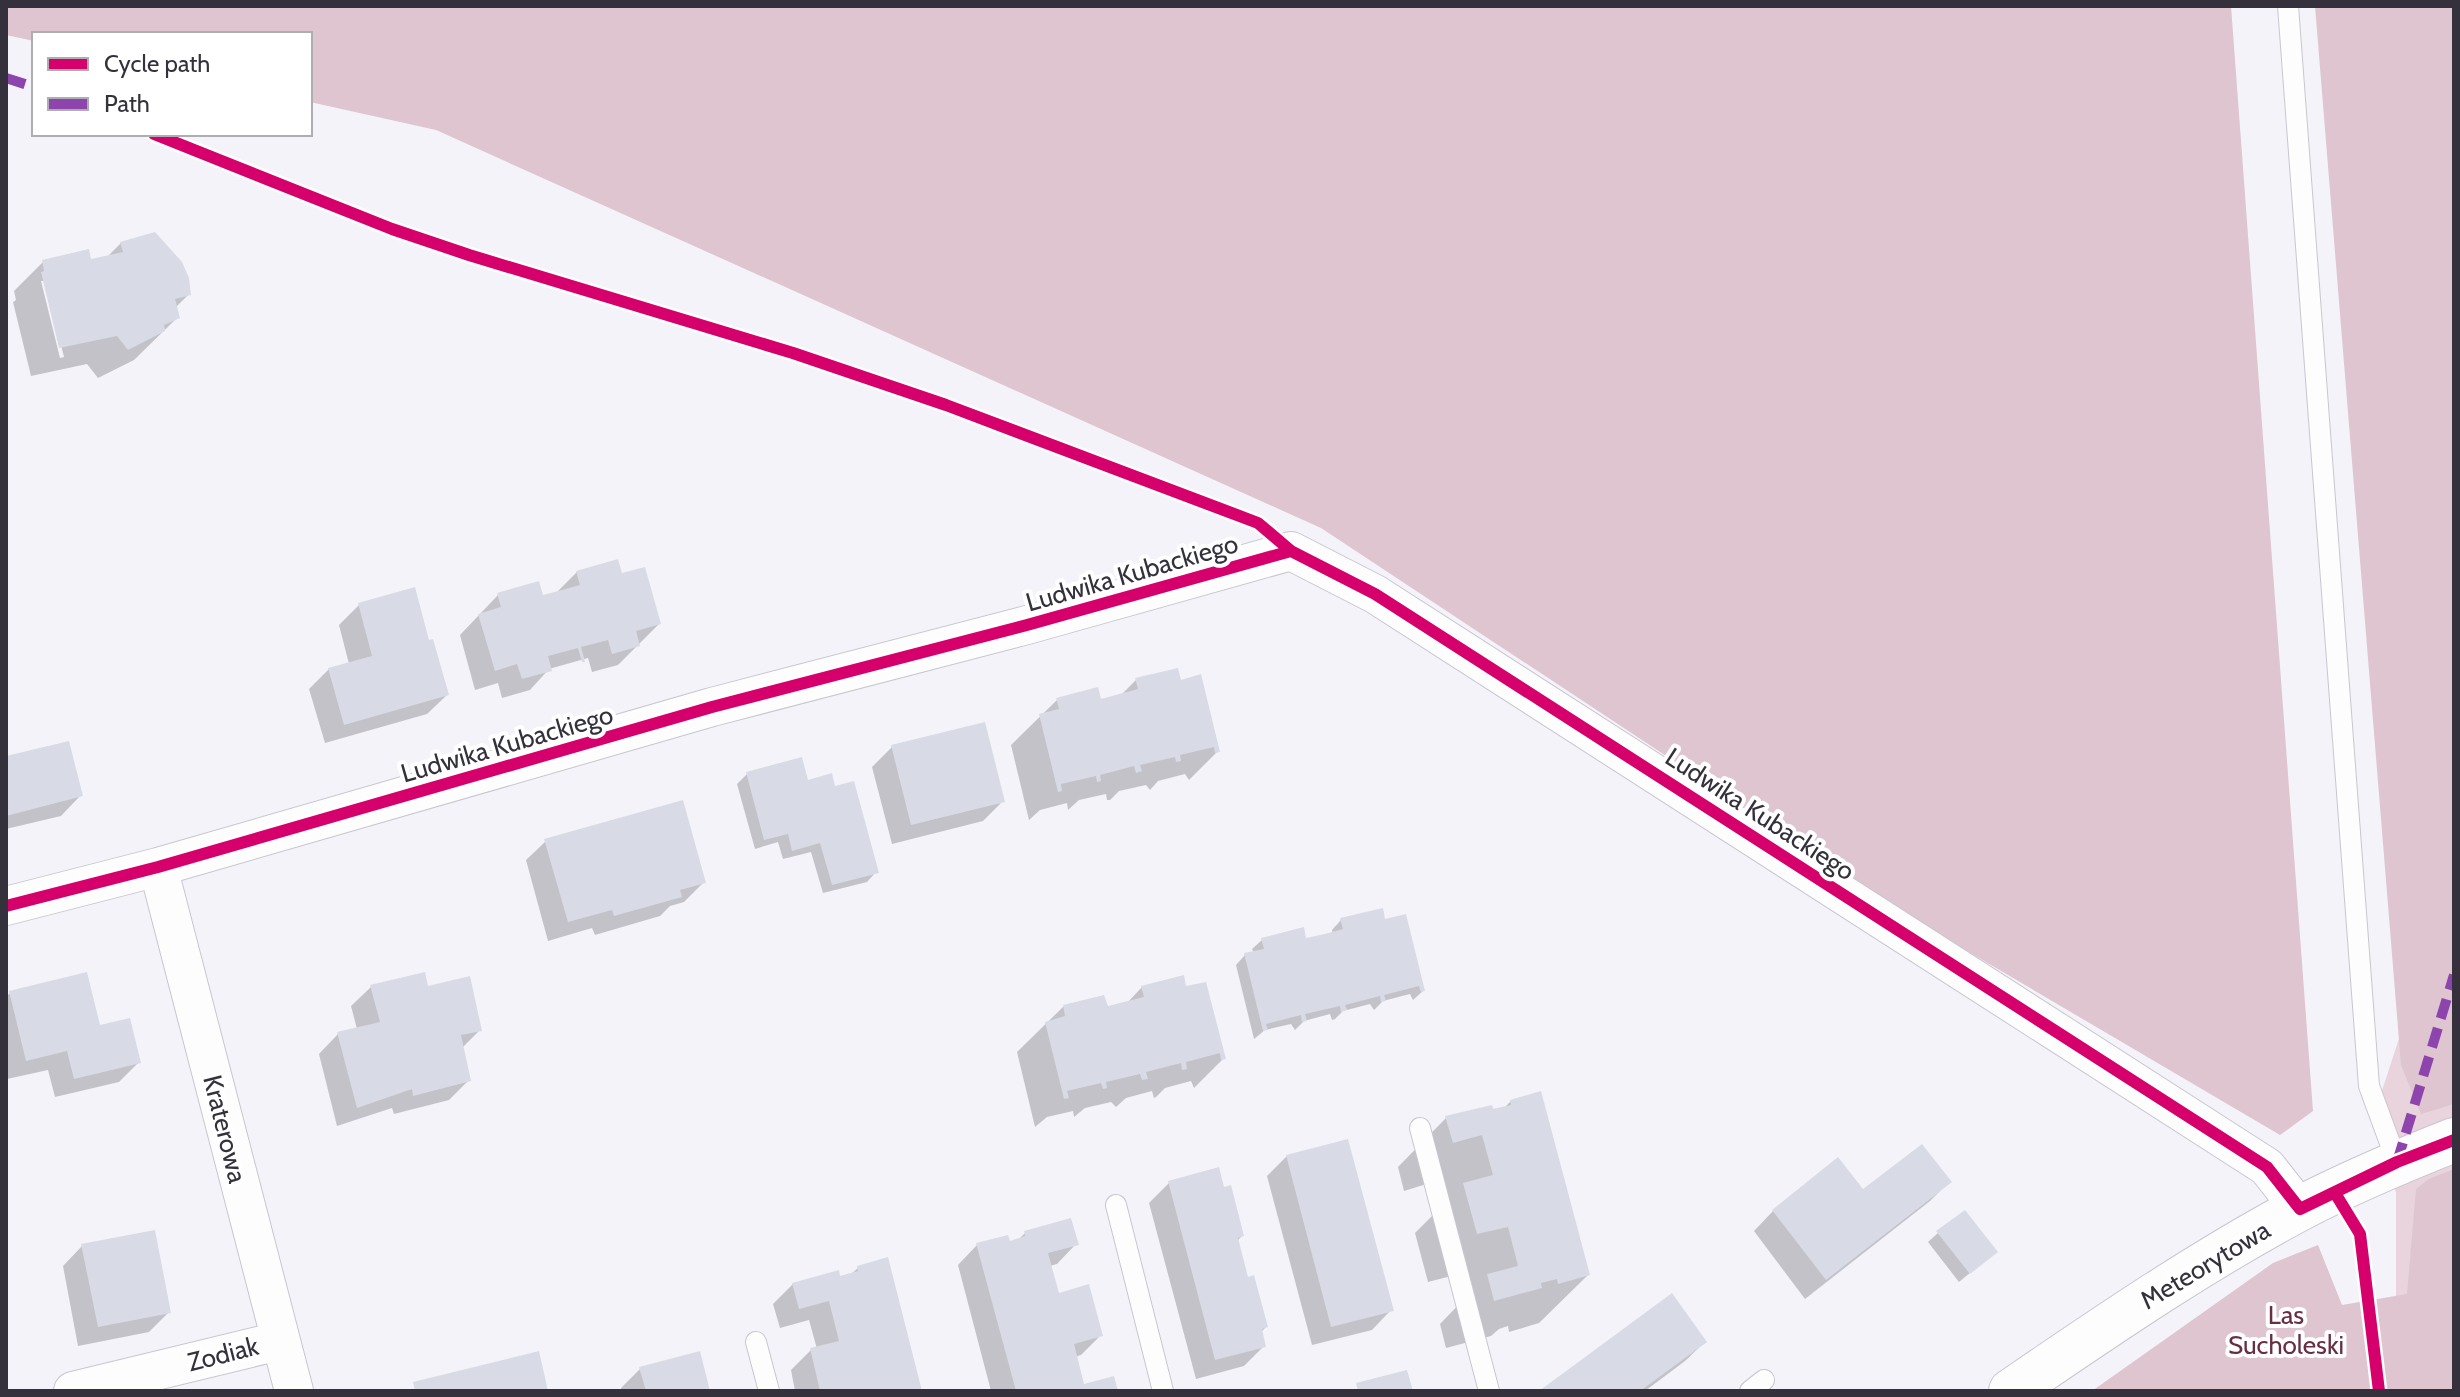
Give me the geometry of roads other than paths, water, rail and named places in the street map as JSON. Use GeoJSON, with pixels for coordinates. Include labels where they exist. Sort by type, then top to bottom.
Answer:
{"type":"FeatureCollection","features":[{"type":"Feature","properties":{"kind":"street","name":"Ludwika Kubackiego"},"geometry":{"type":"LineString","coordinates":[[6,906],[158,867],[698,711],[1027,625],[1291,551],[1375,594],[2267,1167],[2300,1209]]}},
{"type":"Feature","properties":{"kind":"street","name":"Kraterowa"},"geometry":{"type":"LineString","coordinates":[[158,867],[294,1391]]}},
{"type":"Feature","properties":{"kind":"street","name":"Meteorytowa"},"geometry":{"type":"LineString","coordinates":[[2011,1391],[2132,1309],[2300,1209],[2397,1162],[2454,1140]]}},
{"type":"Feature","properties":{"kind":"street","name":"Zodiak"},"geometry":{"type":"LineString","coordinates":[[73,1391],[279,1341]]}},
{"type":"Feature","properties":{"kind":"lane"},"geometry":{"type":"LineString","coordinates":[[2288,6],[2369,1086],[2397,1162]]}},
{"type":"Feature","properties":{"kind":"lane"},"geometry":{"type":"LineString","coordinates":[[1420,1128],[1489,1391]]}},
{"type":"Feature","properties":{"kind":"lane"},"geometry":{"type":"LineString","coordinates":[[1116,1205],[1163,1391]]}},
{"type":"Feature","properties":{"kind":"lane"},"geometry":{"type":"LineString","coordinates":[[756,1342],[769,1391]]}},
{"type":"Feature","properties":{"kind":"park label","name":"Las Sucholeski"},"geometry":{"type":"Point","coordinates":[2286,1330]}}]}
